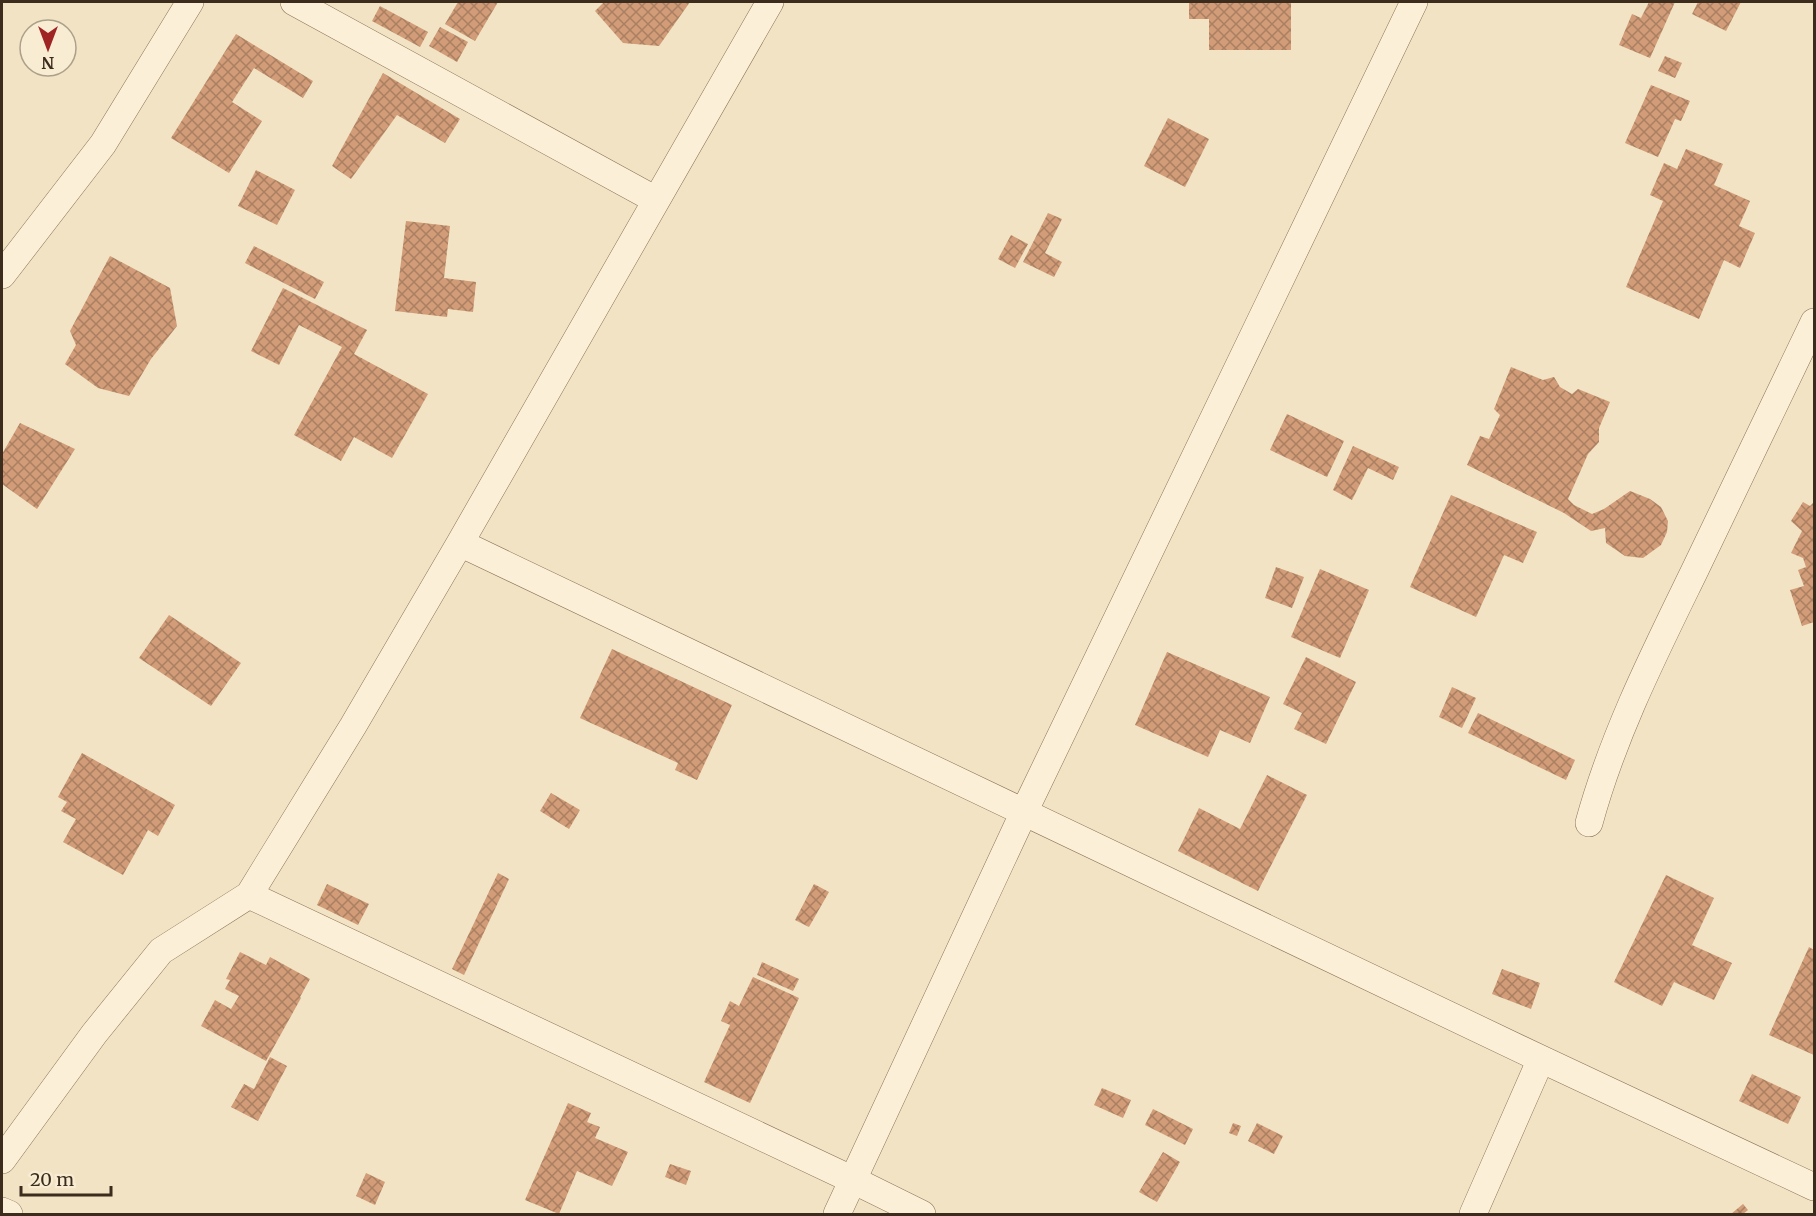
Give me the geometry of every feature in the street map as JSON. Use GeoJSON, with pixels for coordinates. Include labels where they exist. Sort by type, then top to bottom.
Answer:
{"type":"FeatureCollection","features":[{"type":"Feature","properties":{"kind":"street"},"geometry":{"type":"LineString","coordinates":[[2,275],[103,144],[190,2]]}},
{"type":"Feature","properties":{"kind":"street"},"geometry":{"type":"LineString","coordinates":[[294,2],[656,200]]}},
{"type":"Feature","properties":{"kind":"street"},"geometry":{"type":"LineString","coordinates":[[2,1160],[94,1034],[161,951],[249,895],[353,726],[460,543],[770,2]]}},
{"type":"Feature","properties":{"kind":"street"},"geometry":{"type":"LineString","coordinates":[[837,1215],[1024,812],[1414,2]]}},
{"type":"Feature","properties":{"kind":"street"},"geometry":{"type":"LineString","coordinates":[[1589,823],[1600,784],[1628,711],[1666,627],[1815,322]]}},
{"type":"Feature","properties":{"kind":"street"},"geometry":{"type":"LineString","coordinates":[[460,543],[1541,1059],[1815,1187]]}},
{"type":"Feature","properties":{"kind":"street"},"geometry":{"type":"LineString","coordinates":[[249,895],[853,1180],[922,1215]]}},
{"type":"Feature","properties":{"kind":"street"},"geometry":{"type":"LineString","coordinates":[[1473,1215],[1541,1059]]}},
{"type":"Feature","properties":{"kind":"street"},"geometry":{"type":"LineString","coordinates":[[2,1211],[9,1215]]}},
{"type":"Feature","properties":{"kind":"building"},"geometry":{"type":"Polygon","coordinates":[[[458,2],[498,2],[475,41],[445,24],[458,2]]]}},
{"type":"Feature","properties":{"kind":"building"},"geometry":{"type":"Polygon","coordinates":[[[604,2],[690,2],[659,46],[623,43],[595,11],[604,2]]]}},
{"type":"Feature","properties":{"kind":"building"},"geometry":{"type":"Polygon","coordinates":[[[1189,2],[1291,2],[1291,50],[1209,50],[1209,19],[1189,19],[1189,2]]]}},
{"type":"Feature","properties":{"kind":"building"},"geometry":{"type":"Polygon","coordinates":[[[1649,2],[1675,2],[1650,58],[1619,45],[1632,14],[1641,18],[1649,2]]]}},
{"type":"Feature","properties":{"kind":"building"},"geometry":{"type":"Polygon","coordinates":[[[1698,2],[1741,2],[1726,31],[1692,14],[1698,2]]]}},
{"type":"Feature","properties":{"kind":"building"},"geometry":{"type":"Polygon","coordinates":[[[380,6],[428,32],[420,47],[372,21],[380,6]]]}},
{"type":"Feature","properties":{"kind":"building"},"geometry":{"type":"Polygon","coordinates":[[[440,27],[468,42],[457,62],[429,46],[440,27]]]}},
{"type":"Feature","properties":{"kind":"building"},"geometry":{"type":"Polygon","coordinates":[[[236,34],[313,81],[303,98],[254,68],[232,102],[262,121],[229,173],[171,138],[236,34]]]}},
{"type":"Feature","properties":{"kind":"building"},"geometry":{"type":"Polygon","coordinates":[[[1665,56],[1682,63],[1675,78],[1658,71],[1665,56]]]}},
{"type":"Feature","properties":{"kind":"building"},"geometry":{"type":"Polygon","coordinates":[[[383,73],[460,119],[445,143],[397,115],[351,179],[332,166],[383,73]]]}},
{"type":"Feature","properties":{"kind":"building"},"geometry":{"type":"Polygon","coordinates":[[[1651,85],[1690,101],[1681,121],[1675,119],[1658,157],[1625,143],[1651,85]]]}},
{"type":"Feature","properties":{"kind":"building"},"geometry":{"type":"Polygon","coordinates":[[[1168,118],[1209,139],[1185,187],[1144,166],[1168,118]]]}},
{"type":"Feature","properties":{"kind":"building"},"geometry":{"type":"Polygon","coordinates":[[[1686,149],[1723,164],[1714,185],[1750,201],[1739,226],[1755,233],[1740,268],[1724,260],[1699,319],[1626,287],[1663,201],[1650,195],[1664,163],[1677,169],[1686,149]]]}},
{"type":"Feature","properties":{"kind":"building"},"geometry":{"type":"Polygon","coordinates":[[[256,170],[295,190],[277,225],[238,206],[256,170]]]}},
{"type":"Feature","properties":{"kind":"building"},"geometry":{"type":"Polygon","coordinates":[[[1048,213],[1062,219],[1045,253],[1062,262],[1054,277],[1023,262],[1048,213]]]}},
{"type":"Feature","properties":{"kind":"building"},"geometry":{"type":"Polygon","coordinates":[[[406,221],[450,226],[444,278],[476,282],[473,312],[448,309],[447,317],[395,311],[406,221]]]}},
{"type":"Feature","properties":{"kind":"building"},"geometry":{"type":"Polygon","coordinates":[[[1011,235],[1028,244],[1015,268],[998,259],[1011,235]]]}},
{"type":"Feature","properties":{"kind":"building"},"geometry":{"type":"Polygon","coordinates":[[[254,246],[324,282],[315,299],[245,263],[254,246]]]}},
{"type":"Feature","properties":{"kind":"building"},"geometry":{"type":"Polygon","coordinates":[[[110,256],[170,288],[177,326],[151,359],[129,396],[98,388],[65,364],[76,345],[70,331],[110,256]]]}},
{"type":"Feature","properties":{"kind":"building"},"geometry":{"type":"Polygon","coordinates":[[[283,288],[367,330],[354,354],[428,394],[392,458],[354,437],[341,461],[294,435],[342,347],[299,325],[279,365],[251,351],[283,288]]]}},
{"type":"Feature","properties":{"kind":"building"},"geometry":{"type":"Polygon","coordinates":[[[1511,367],[1543,380],[1554,377],[1560,387],[1572,394],[1578,389],[1610,402],[1599,428],[1599,442],[1588,454],[1568,499],[1574,505],[1592,514],[1604,509],[1630,491],[1650,499],[1661,507],[1668,521],[1667,532],[1661,545],[1643,558],[1625,556],[1606,543],[1605,528],[1591,531],[1564,513],[1467,465],[1480,436],[1489,439],[1500,415],[1494,409],[1511,367]]]}},
{"type":"Feature","properties":{"kind":"building"},"geometry":{"type":"Polygon","coordinates":[[[1287,414],[1344,441],[1327,477],[1270,450],[1287,414]]]}},
{"type":"Feature","properties":{"kind":"building"},"geometry":{"type":"Polygon","coordinates":[[[20,423],[75,449],[37,509],[2,484],[2,454],[20,423]]]}},
{"type":"Feature","properties":{"kind":"building"},"geometry":{"type":"Polygon","coordinates":[[[1353,446],[1399,467],[1393,480],[1368,468],[1352,500],[1333,490],[1353,446]]]}},
{"type":"Feature","properties":{"kind":"building"},"geometry":{"type":"Polygon","coordinates":[[[1451,495],[1537,532],[1523,563],[1504,555],[1476,617],[1410,587],[1451,495]]]}},
{"type":"Feature","properties":{"kind":"building"},"geometry":{"type":"Polygon","coordinates":[[[1803,502],[1810,506],[1814,502],[1814,622],[1802,626],[1790,590],[1804,586],[1798,570],[1806,567],[1803,558],[1791,553],[1802,531],[1791,521],[1803,502]]]}},
{"type":"Feature","properties":{"kind":"building"},"geometry":{"type":"Polygon","coordinates":[[[1276,567],[1304,577],[1292,608],[1265,598],[1276,567]]]}},
{"type":"Feature","properties":{"kind":"building"},"geometry":{"type":"Polygon","coordinates":[[[1320,569],[1369,590],[1340,658],[1291,637],[1320,569]]]}},
{"type":"Feature","properties":{"kind":"building"},"geometry":{"type":"Polygon","coordinates":[[[169,615],[241,663],[211,706],[139,658],[169,615]]]}},
{"type":"Feature","properties":{"kind":"building"},"geometry":{"type":"Polygon","coordinates":[[[612,649],[732,705],[697,780],[675,770],[678,763],[580,718],[612,649]]]}},
{"type":"Feature","properties":{"kind":"building"},"geometry":{"type":"Polygon","coordinates":[[[1167,652],[1270,697],[1250,743],[1220,730],[1208,757],[1135,725],[1167,652]]]}},
{"type":"Feature","properties":{"kind":"building"},"geometry":{"type":"Polygon","coordinates":[[[1306,657],[1356,682],[1326,744],[1294,729],[1302,713],[1283,704],[1306,657]]]}},
{"type":"Feature","properties":{"kind":"building"},"geometry":{"type":"Polygon","coordinates":[[[1452,687],[1476,698],[1462,728],[1439,717],[1452,687]]]}},
{"type":"Feature","properties":{"kind":"building"},"geometry":{"type":"Polygon","coordinates":[[[1478,713],[1575,760],[1566,780],[1468,733],[1478,713]]]}},
{"type":"Feature","properties":{"kind":"building"},"geometry":{"type":"Polygon","coordinates":[[[82,753],[175,805],[158,836],[148,830],[123,875],[63,842],[76,819],[61,811],[67,802],[58,797],[82,753]]]}},
{"type":"Feature","properties":{"kind":"building"},"geometry":{"type":"Polygon","coordinates":[[[1267,775],[1307,795],[1258,891],[1178,851],[1199,808],[1240,829],[1267,775]]]}},
{"type":"Feature","properties":{"kind":"building"},"geometry":{"type":"Polygon","coordinates":[[[551,793],[580,810],[569,829],[540,811],[551,793]]]}},
{"type":"Feature","properties":{"kind":"building"},"geometry":{"type":"Polygon","coordinates":[[[498,873],[509,879],[464,975],[452,969],[498,873]]]}},
{"type":"Feature","properties":{"kind":"building"},"geometry":{"type":"Polygon","coordinates":[[[1666,875],[1714,898],[1692,945],[1732,963],[1714,1000],[1674,982],[1662,1006],[1614,982],[1666,875]]]}},
{"type":"Feature","properties":{"kind":"building"},"geometry":{"type":"Polygon","coordinates":[[[327,884],[369,904],[358,925],[317,905],[327,884]]]}},
{"type":"Feature","properties":{"kind":"building"},"geometry":{"type":"Polygon","coordinates":[[[814,884],[829,892],[809,927],[795,920],[814,884]]]}},
{"type":"Feature","properties":{"kind":"building"},"geometry":{"type":"Polygon","coordinates":[[[1809,947],[1814,950],[1814,1055],[1769,1035],[1809,947]]]}},
{"type":"Feature","properties":{"kind":"building"},"geometry":{"type":"Polygon","coordinates":[[[240,952],[266,965],[270,957],[310,979],[266,1061],[201,1026],[215,1000],[231,1009],[239,996],[225,989],[230,980],[226,979],[240,952]]]}},
{"type":"Feature","properties":{"kind":"building"},"geometry":{"type":"Polygon","coordinates":[[[762,962],[799,979],[793,991],[757,975],[762,962]]]}},
{"type":"Feature","properties":{"kind":"building"},"geometry":{"type":"Polygon","coordinates":[[[1502,969],[1540,983],[1531,1009],[1492,994],[1502,969]]]}},
{"type":"Feature","properties":{"kind":"building"},"geometry":{"type":"Polygon","coordinates":[[[753,977],[799,998],[750,1103],[704,1082],[730,1025],[721,1021],[730,1001],[739,1006],[753,977]]]}},
{"type":"Feature","properties":{"kind":"building"},"geometry":{"type":"Polygon","coordinates":[[[270,1057],[287,1066],[258,1121],[231,1107],[244,1084],[254,1089],[270,1057]]]}},
{"type":"Feature","properties":{"kind":"building"},"geometry":{"type":"Polygon","coordinates":[[[1752,1074],[1801,1097],[1788,1124],[1739,1101],[1752,1074]]]}},
{"type":"Feature","properties":{"kind":"building"},"geometry":{"type":"Polygon","coordinates":[[[1102,1088],[1131,1100],[1123,1118],[1094,1105],[1102,1088]]]}},
{"type":"Feature","properties":{"kind":"building"},"geometry":{"type":"Polygon","coordinates":[[[568,1103],[591,1113],[587,1122],[600,1127],[595,1138],[628,1152],[612,1186],[577,1171],[559,1214],[525,1200],[568,1103]]]}},
{"type":"Feature","properties":{"kind":"building"},"geometry":{"type":"Polygon","coordinates":[[[1153,1109],[1193,1129],[1185,1145],[1145,1125],[1153,1109]]]}},
{"type":"Feature","properties":{"kind":"building"},"geometry":{"type":"Polygon","coordinates":[[[1233,1123],[1241,1126],[1237,1136],[1229,1133],[1233,1123]]]}},
{"type":"Feature","properties":{"kind":"building"},"geometry":{"type":"Polygon","coordinates":[[[1257,1123],[1283,1136],[1274,1154],[1248,1141],[1257,1123]]]}},
{"type":"Feature","properties":{"kind":"building"},"geometry":{"type":"Polygon","coordinates":[[[1163,1152],[1180,1162],[1157,1202],[1139,1192],[1163,1152]]]}},
{"type":"Feature","properties":{"kind":"building"},"geometry":{"type":"Polygon","coordinates":[[[670,1164],[691,1171],[686,1185],[665,1177],[670,1164]]]}},
{"type":"Feature","properties":{"kind":"building"},"geometry":{"type":"Polygon","coordinates":[[[366,1173],[385,1182],[375,1205],[356,1196],[366,1173]]]}},
{"type":"Feature","properties":{"kind":"building"},"geometry":{"type":"Polygon","coordinates":[[[1743,1204],[1748,1210],[1743,1214],[1731,1214],[1743,1204]]]}}]}
